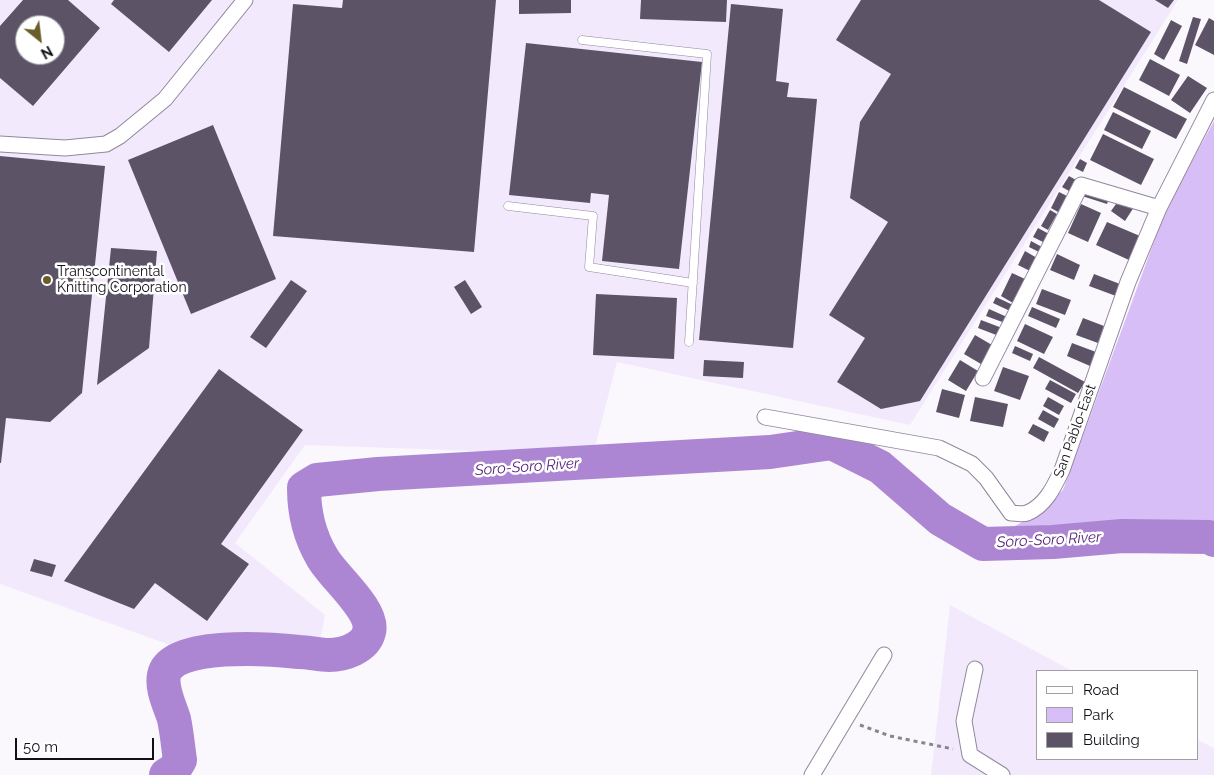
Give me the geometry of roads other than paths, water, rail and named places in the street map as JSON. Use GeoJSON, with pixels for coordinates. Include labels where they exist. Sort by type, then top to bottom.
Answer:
{"type":"FeatureCollection","features":[{"type":"Feature","properties":{"kind":"street"},"geometry":{"type":"LineString","coordinates":[[0,144],[65,148],[106,144],[120,136],[166,99],[245,0]]}},
{"type":"Feature","properties":{"kind":"street","name":"San Pablo-East"},"geometry":{"type":"LineString","coordinates":[[765,417],[939,448],[972,464],[986,478],[1011,514],[1026,514],[1036,507],[1052,492],[1062,470],[1128,282],[1159,208],[1214,100]]}},
{"type":"Feature","properties":{"kind":"street"},"geometry":{"type":"LineString","coordinates":[[984,378],[1081,185],[1159,208]]}},
{"type":"Feature","properties":{"kind":"street"},"geometry":{"type":"LineString","coordinates":[[812,775],[884,655]]}},
{"type":"Feature","properties":{"kind":"street"},"geometry":{"type":"LineString","coordinates":[[975,669],[964,721],[970,755],[1002,775]]}},
{"type":"Feature","properties":{"kind":"lane"},"geometry":{"type":"LineString","coordinates":[[582,40],[707,54],[689,342]]}},
{"type":"Feature","properties":{"kind":"lane"},"geometry":{"type":"LineString","coordinates":[[508,206],[593,216],[589,267],[693,283]]}},
{"type":"Feature","properties":{"kind":"waterway","name":"Soro-Soro River"},"geometry":{"type":"LineString","coordinates":[[166,775],[174,770],[180,760],[174,719],[166,697],[163,680],[171,664],[184,657],[203,652],[224,650],[246,649],[335,655],[353,650],[367,638],[369,623],[366,614],[352,593],[327,565],[317,549],[311,532],[306,515],[304,488],[317,480],[378,474],[770,452],[832,443],[880,467],[940,519],[983,544],[1053,542],[1122,536],[1209,537],[1214,540]]}},
{"type":"Feature","properties":{"kind":"place","name":"Transcontinental Knitting Corporation"},"geometry":{"type":"Point","coordinates":[47,280]}}]}
